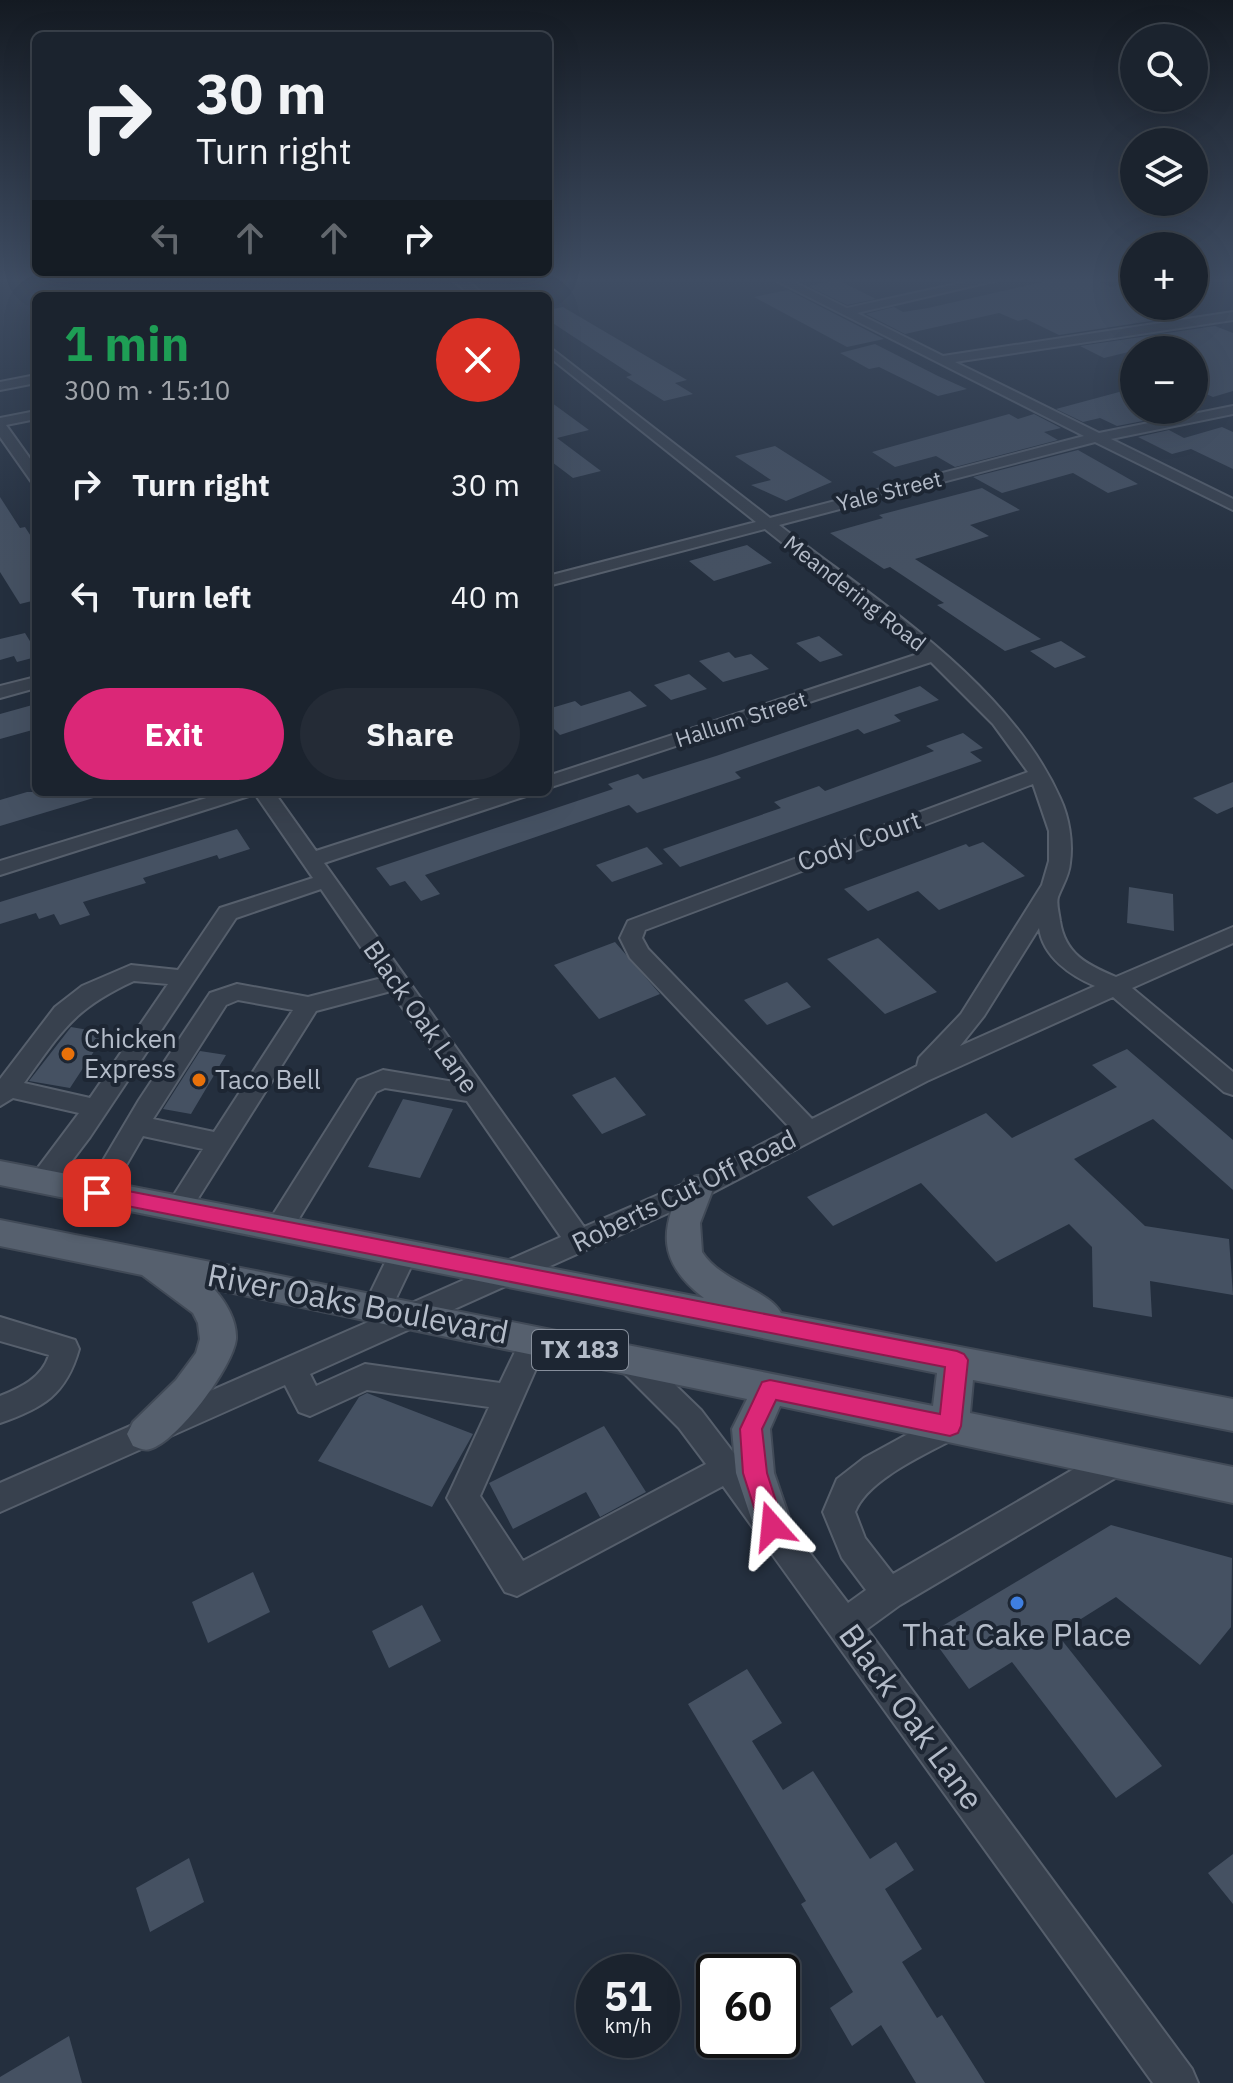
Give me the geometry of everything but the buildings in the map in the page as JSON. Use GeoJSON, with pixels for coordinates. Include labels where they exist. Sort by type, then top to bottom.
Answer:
{"type":"FeatureCollection","features":[{"type":"Feature","properties":{"kind":"main road","name":"River Oaks Boulevard"},"geometry":{"type":"LineString","coordinates":[[0,1173],[1233,1415]]}},
{"type":"Feature","properties":{"kind":"main road"},"geometry":{"type":"LineString","coordinates":[[697,1189],[682,1225],[683,1248],[698,1274],[732,1299],[812,1334]]}},
{"type":"Feature","properties":{"kind":"main road","name":"River Oaks Boulevard"},"geometry":{"type":"LineString","coordinates":[[0,1233],[535,1339],[1233,1485]]}},
{"type":"Feature","properties":{"kind":"main road"},"geometry":{"type":"LineString","coordinates":[[146,1434],[211,1365],[218,1347],[215,1320],[205,1302],[150,1262]]}},
{"type":"Feature","properties":{"kind":"main road"},"geometry":{"type":"LineString","coordinates":[[950,1426],[957,1360]]}},
{"type":"Feature","properties":{"kind":"main road"},"geometry":{"type":"LineString","coordinates":[[770,1389],[751,1429],[755,1473],[772,1526]]}},
{"type":"Feature","properties":{"kind":"street","name":"Meandering Road"},"geometry":{"type":"LineString","coordinates":[[577,376],[934,655],[984,701],[1021,745],[1038,775],[1050,801],[1059,835],[1060,863],[1046,900],[963,1028],[918,1075]]}},
{"type":"Feature","properties":{"kind":"street"},"geometry":{"type":"LineString","coordinates":[[971,376],[1233,505]]}},
{"type":"Feature","properties":{"kind":"street"},"geometry":{"type":"LineString","coordinates":[[0,386],[32,380]]}},
{"type":"Feature","properties":{"kind":"street","name":"Yale Street"},"geometry":{"type":"LineString","coordinates":[[552,580],[1094,438],[1233,410]]}},
{"type":"Feature","properties":{"kind":"street"},"geometry":{"type":"LineString","coordinates":[[32,416],[0,425],[32,472]]}},
{"type":"Feature","properties":{"kind":"street","name":"Hallum Street"},"geometry":{"type":"LineString","coordinates":[[552,781],[934,655]]}},
{"type":"Feature","properties":{"kind":"street"},"geometry":{"type":"LineString","coordinates":[[0,692],[32,683]]}},
{"type":"Feature","properties":{"kind":"street","name":"Cody Court"},"geometry":{"type":"LineString","coordinates":[[808,1131],[638,953],[631,938],[636,926],[1038,775]]}},
{"type":"Feature","properties":{"kind":"street"},"geometry":{"type":"LineString","coordinates":[[0,868],[234,796]]}},
{"type":"Feature","properties":{"kind":"street","name":"Black Oak Lane"},"geometry":{"type":"LineString","coordinates":[[267,796],[579,1242]]}},
{"type":"Feature","properties":{"kind":"street"},"geometry":{"type":"LineString","coordinates":[[311,860],[507,796]]}},
{"type":"Feature","properties":{"kind":"street"},"geometry":{"type":"LineString","coordinates":[[43,1180],[96,1108],[228,913],[325,881]]}},
{"type":"Feature","properties":{"kind":"street","name":"Meandering Road"},"geometry":{"type":"LineString","coordinates":[[1046,900],[1052,940],[1078,970],[1115,986],[1233,1086]]}},
{"type":"Feature","properties":{"kind":"street","name":"Roberts Cut Off Road"},"geometry":{"type":"LineString","coordinates":[[0,1498],[697,1189],[918,1075],[1233,934]]}},
{"type":"Feature","properties":{"kind":"street"},"geometry":{"type":"LineString","coordinates":[[96,1108],[3,1092],[63,1013],[90,992],[131,973],[183,978]]}},
{"type":"Feature","properties":{"kind":"street"},"geometry":{"type":"LineString","coordinates":[[97,1193],[218,999],[237,992],[308,1005],[396,982]]}},
{"type":"Feature","properties":{"kind":"street"},"geometry":{"type":"LineString","coordinates":[[178,1209],[308,1005]]}},
{"type":"Feature","properties":{"kind":"street"},"geometry":{"type":"LineString","coordinates":[[279,1228],[367,1086],[383,1079],[449,1091],[473,1092]]}},
{"type":"Feature","properties":{"kind":"street"},"geometry":{"type":"LineString","coordinates":[[137,1125],[219,1143]]}},
{"type":"Feature","properties":{"kind":"street"},"geometry":{"type":"LineString","coordinates":[[377,1308],[404,1252]]}},
{"type":"Feature","properties":{"kind":"street"},"geometry":{"type":"LineString","coordinates":[[0,1329],[65,1349],[60,1372],[52,1380],[35,1395],[0,1410]]}},
{"type":"Feature","properties":{"kind":"street"},"geometry":{"type":"LineString","coordinates":[[535,1339],[463,1498],[517,1581],[728,1468]]}},
{"type":"Feature","properties":{"kind":"street","name":"Black Oak Lane"},"geometry":{"type":"LineString","coordinates":[[631,1361],[690,1419],[772,1526],[1178,2083]]}},
{"type":"Feature","properties":{"kind":"street"},"geometry":{"type":"LineString","coordinates":[[291,1368],[310,1403],[365,1377],[508,1397]]}},
{"type":"Feature","properties":{"kind":"street"},"geometry":{"type":"LineString","coordinates":[[888,1594],[853,1547],[839,1512],[848,1489],[875,1468],[950,1426]]}},
{"type":"Feature","properties":{"kind":"street"},"geometry":{"type":"LineString","coordinates":[[844,1625],[888,1594],[1116,1461]]}},
{"type":"Feature","properties":{"kind":"place","name":"Chicken Express"},"geometry":{"type":"Point","coordinates":[68,1054]}},
{"type":"Feature","properties":{"kind":"place","name":"Taco Bell"},"geometry":{"type":"Point","coordinates":[199,1080]}},
{"type":"Feature","properties":{"kind":"place","name":"That Cake Place"},"geometry":{"type":"Point","coordinates":[1017,1603]}},
{"type":"Feature","properties":{"kind":"route"},"geometry":{"type":"LineString","coordinates":[[97,1193],[957,1360],[950,1426],[770,1389],[751,1429],[755,1473],[772,1526]]}}]}
